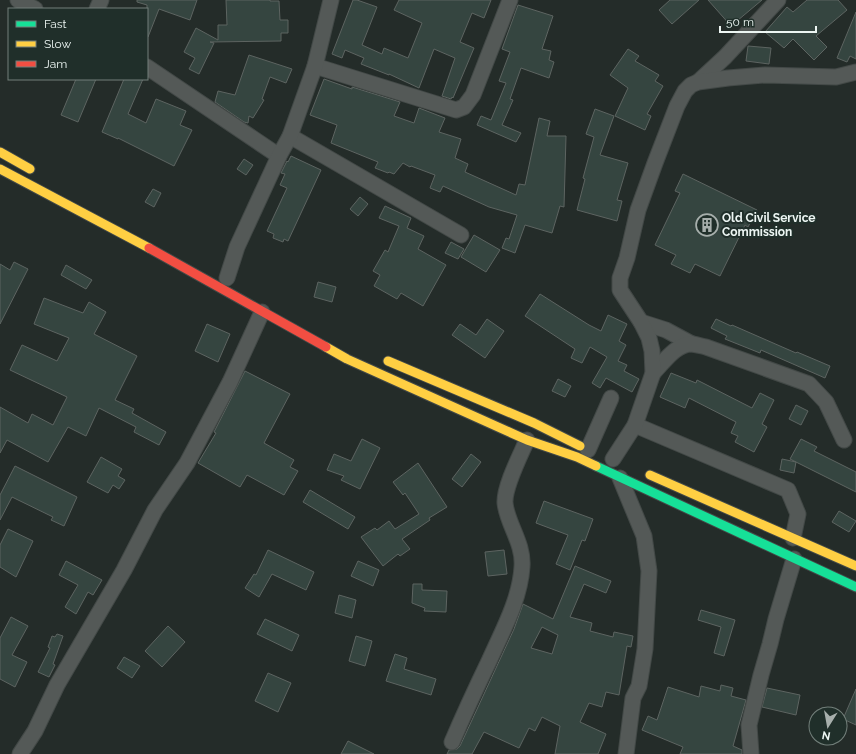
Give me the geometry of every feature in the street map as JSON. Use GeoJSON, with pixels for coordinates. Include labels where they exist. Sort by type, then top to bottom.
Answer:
{"type":"FeatureCollection","features":[{"type":"Feature","properties":{"kind":"main road"},"geometry":{"type":"LineString","coordinates":[[0,152],[40,174]]}},
{"type":"Feature","properties":{"kind":"main road"},"geometry":{"type":"LineString","coordinates":[[0,169],[116,230],[347,359],[527,440],[577,457],[856,587]]}},
{"type":"Feature","properties":{"kind":"main road"},"geometry":{"type":"LineString","coordinates":[[379,357],[534,423],[591,451]]}},
{"type":"Feature","properties":{"kind":"main road"},"geometry":{"type":"LineString","coordinates":[[642,472],[856,566]]}},
{"type":"Feature","properties":{"kind":"street"},"geometry":{"type":"LineString","coordinates":[[18,0],[33,8]]}},
{"type":"Feature","properties":{"kind":"street"},"geometry":{"type":"LineString","coordinates":[[315,66],[456,110],[464,107],[473,95],[510,0]]}},
{"type":"Feature","properties":{"kind":"street"},"geometry":{"type":"LineString","coordinates":[[698,82],[725,57],[778,0]]}},
{"type":"Feature","properties":{"kind":"street"},"geometry":{"type":"LineString","coordinates":[[227,278],[237,247],[279,156],[290,136],[315,66],[326,1]]}},
{"type":"Feature","properties":{"kind":"street"},"geometry":{"type":"LineString","coordinates":[[148,69],[279,156]]}},
{"type":"Feature","properties":{"kind":"street"},"geometry":{"type":"LineString","coordinates":[[613,459],[635,426],[653,373],[652,351],[649,338],[641,322],[620,290],[620,278],[627,258],[638,210],[677,106],[685,91],[691,85],[698,82],[765,75],[836,77],[856,72]]}},
{"type":"Feature","properties":{"kind":"street"},"geometry":{"type":"LineString","coordinates":[[290,136],[461,235]]}},
{"type":"Feature","properties":{"kind":"street"},"geometry":{"type":"LineString","coordinates":[[20,754],[35,731],[57,685],[124,570],[156,510],[187,463],[230,382],[262,312]]}},
{"type":"Feature","properties":{"kind":"street"},"geometry":{"type":"LineString","coordinates":[[641,322],[666,330],[692,344],[706,347],[809,384],[826,402],[844,440]]}},
{"type":"Feature","properties":{"kind":"street"},"geometry":{"type":"LineString","coordinates":[[653,373],[676,350],[692,344]]}},
{"type":"Feature","properties":{"kind":"street"},"geometry":{"type":"LineString","coordinates":[[591,451],[611,398]]}},
{"type":"Feature","properties":{"kind":"street"},"geometry":{"type":"LineString","coordinates":[[635,426],[788,490],[798,514],[793,538]]}},
{"type":"Feature","properties":{"kind":"street"},"geometry":{"type":"LineString","coordinates":[[452,742],[506,625],[519,584],[522,566],[518,540],[508,516],[505,502],[508,487],[527,440]]}},
{"type":"Feature","properties":{"kind":"street"},"geometry":{"type":"LineString","coordinates":[[620,478],[644,536],[649,571],[645,649],[639,686],[633,698],[626,754]]}},
{"type":"Feature","properties":{"kind":"street"},"geometry":{"type":"LineString","coordinates":[[751,754],[750,725],[761,675],[794,559]]}},
{"type":"Feature","properties":{"kind":"building"},"geometry":{"type":"Polygon","coordinates":[[[137,0],[197,0],[190,20],[159,9],[148,37],[148,8],[147,5],[137,2],[137,0]]]}},
{"type":"Feature","properties":{"kind":"building"},"geometry":{"type":"Polygon","coordinates":[[[226,0],[279,1],[280,20],[288,20],[288,33],[281,33],[281,41],[210,42],[214,43],[199,74],[189,69],[195,58],[184,52],[196,28],[218,40],[218,25],[227,25],[226,0]]]}},
{"type":"Feature","properties":{"kind":"building"},"geometry":{"type":"Polygon","coordinates":[[[353,0],[377,7],[362,45],[382,54],[384,48],[408,58],[422,23],[394,10],[399,0],[491,0],[484,18],[472,13],[460,42],[474,48],[453,98],[452,97],[451,99],[442,96],[455,58],[434,49],[419,88],[389,74],[361,64],[364,58],[345,50],[342,58],[332,54],[353,0]]]}},
{"type":"Feature","properties":{"kind":"building"},"geometry":{"type":"Polygon","coordinates":[[[670,0],[699,0],[672,24],[659,10],[670,0]]]}},
{"type":"Feature","properties":{"kind":"building"},"geometry":{"type":"Polygon","coordinates":[[[708,0],[762,0],[731,26],[708,0]]]}},
{"type":"Feature","properties":{"kind":"building"},"geometry":{"type":"Polygon","coordinates":[[[807,0],[838,0],[847,10],[816,36],[827,47],[814,60],[793,39],[784,48],[765,32],[787,7],[793,12],[807,0]]]}},
{"type":"Feature","properties":{"kind":"building"},"geometry":{"type":"Polygon","coordinates":[[[518,5],[553,16],[542,49],[551,51],[549,60],[554,62],[549,78],[521,68],[510,99],[513,100],[502,125],[521,133],[516,142],[477,125],[481,116],[491,120],[506,83],[499,81],[510,52],[502,49],[518,5]]]}},
{"type":"Feature","properties":{"kind":"building"},"geometry":{"type":"Polygon","coordinates":[[[856,12],[856,59],[850,56],[847,62],[837,58],[856,12]]]}},
{"type":"Feature","properties":{"kind":"building"},"geometry":{"type":"Polygon","coordinates":[[[748,46],[771,48],[769,64],[746,61],[748,46]]]}},
{"type":"Feature","properties":{"kind":"building"},"geometry":{"type":"Polygon","coordinates":[[[628,49],[639,56],[635,61],[659,75],[655,81],[663,86],[647,114],[651,116],[645,130],[615,116],[628,88],[610,75],[628,49]]]}},
{"type":"Feature","properties":{"kind":"building"},"geometry":{"type":"Polygon","coordinates":[[[249,55],[292,69],[286,83],[270,77],[262,99],[264,100],[253,118],[249,116],[248,123],[244,122],[215,102],[218,91],[235,95],[249,55]]]}},
{"type":"Feature","properties":{"kind":"building"},"geometry":{"type":"Polygon","coordinates":[[[324,79],[352,89],[352,87],[400,102],[394,116],[414,123],[419,108],[445,118],[439,132],[461,139],[455,158],[468,164],[465,172],[516,195],[519,184],[525,185],[539,118],[550,121],[547,136],[566,136],[564,207],[560,206],[552,233],[525,225],[515,253],[502,248],[506,238],[509,239],[517,215],[489,207],[443,186],[440,192],[430,188],[435,175],[411,166],[410,167],[403,163],[394,174],[388,173],[375,168],[378,162],[331,143],[337,125],[310,115],[324,79]]]}},
{"type":"Feature","properties":{"kind":"building"},"geometry":{"type":"Polygon","coordinates":[[[76,80],[96,80],[78,122],[61,115],[76,80]]]}},
{"type":"Feature","properties":{"kind":"building"},"geometry":{"type":"Polygon","coordinates":[[[124,80],[143,80],[128,114],[146,123],[156,99],[186,111],[180,125],[192,130],[174,166],[118,138],[102,132],[124,80]]]}},
{"type":"Feature","properties":{"kind":"building"},"geometry":{"type":"Polygon","coordinates":[[[595,109],[614,116],[600,155],[628,163],[617,200],[622,201],[617,221],[577,210],[585,179],[583,178],[594,137],[586,134],[595,109]]]}},
{"type":"Feature","properties":{"kind":"building"},"geometry":{"type":"Polygon","coordinates":[[[291,156],[321,170],[288,241],[284,239],[283,242],[273,238],[274,234],[267,231],[287,188],[280,185],[285,174],[281,173],[291,156]]]}},
{"type":"Feature","properties":{"kind":"building"},"geometry":{"type":"Polygon","coordinates":[[[244,159],[253,165],[246,175],[237,169],[244,159]]]}},
{"type":"Feature","properties":{"kind":"building","name":"Old Civil Service Commission"},"geometry":{"type":"Polygon","coordinates":[[[683,174],[757,210],[748,227],[745,225],[720,276],[695,264],[690,273],[671,264],[676,255],[655,245],[680,193],[675,191],[683,174]]]}},
{"type":"Feature","properties":{"kind":"building"},"geometry":{"type":"Polygon","coordinates":[[[153,189],[161,193],[154,207],[145,202],[153,189]]]}},
{"type":"Feature","properties":{"kind":"building"},"geometry":{"type":"Polygon","coordinates":[[[360,197],[368,204],[358,216],[350,209],[360,197]]]}},
{"type":"Feature","properties":{"kind":"building"},"geometry":{"type":"Polygon","coordinates":[[[385,206],[411,218],[407,228],[424,236],[418,249],[446,265],[423,306],[401,293],[397,299],[374,286],[380,275],[373,271],[385,250],[388,252],[399,226],[379,218],[385,206]]]}},
{"type":"Feature","properties":{"kind":"building"},"geometry":{"type":"Polygon","coordinates":[[[474,235],[500,250],[486,272],[461,257],[474,235]]]}},
{"type":"Feature","properties":{"kind":"building"},"geometry":{"type":"Polygon","coordinates":[[[451,242],[464,249],[458,259],[445,253],[451,242]]]}},
{"type":"Feature","properties":{"kind":"building"},"geometry":{"type":"Polygon","coordinates":[[[14,262],[28,269],[0,324],[0,264],[10,270],[14,262]]]}},
{"type":"Feature","properties":{"kind":"building"},"geometry":{"type":"Polygon","coordinates":[[[66,265],[92,280],[86,289],[61,275],[66,265]]]}},
{"type":"Feature","properties":{"kind":"building"},"geometry":{"type":"Polygon","coordinates":[[[318,282],[336,287],[332,302],[314,297],[318,282]]]}},
{"type":"Feature","properties":{"kind":"building"},"geometry":{"type":"Polygon","coordinates":[[[540,294],[601,331],[608,315],[627,324],[619,341],[626,345],[618,361],[627,365],[624,371],[639,379],[632,392],[606,378],[600,388],[592,383],[607,357],[590,347],[582,363],[571,358],[575,349],[525,316],[540,294]]]}},
{"type":"Feature","properties":{"kind":"building"},"geometry":{"type":"Polygon","coordinates":[[[44,298],[83,313],[89,302],[106,312],[94,334],[137,356],[115,400],[134,409],[132,413],[166,432],[159,445],[134,432],[136,427],[99,408],[86,436],[68,427],[48,462],[7,440],[0,453],[0,407],[28,423],[32,414],[53,425],[67,397],[10,370],[22,345],[57,361],[69,338],[34,324],[44,298]]]}},
{"type":"Feature","properties":{"kind":"building"},"geometry":{"type":"Polygon","coordinates":[[[487,319],[504,331],[485,358],[452,335],[460,324],[476,335],[487,319]]]}},
{"type":"Feature","properties":{"kind":"building"},"geometry":{"type":"Polygon","coordinates":[[[716,319],[830,366],[825,378],[761,350],[760,353],[725,339],[727,336],[711,328],[716,319]]]}},
{"type":"Feature","properties":{"kind":"building"},"geometry":{"type":"Polygon","coordinates":[[[207,324],[230,334],[218,362],[195,351],[207,324]]]}},
{"type":"Feature","properties":{"kind":"building"},"geometry":{"type":"Polygon","coordinates":[[[245,371],[290,394],[264,443],[294,460],[290,467],[298,471],[284,495],[247,475],[240,487],[198,463],[216,433],[214,432],[245,371]]]}},
{"type":"Feature","properties":{"kind":"building"},"geometry":{"type":"Polygon","coordinates":[[[671,373],[696,383],[697,380],[752,408],[760,393],[774,400],[762,424],[767,427],[754,452],[735,442],[738,436],[731,433],[736,422],[689,398],[685,408],[660,397],[671,373]]]}},
{"type":"Feature","properties":{"kind":"building"},"geometry":{"type":"Polygon","coordinates":[[[558,379],[571,386],[565,397],[552,391],[558,379]]]}},
{"type":"Feature","properties":{"kind":"building"},"geometry":{"type":"Polygon","coordinates":[[[796,405],[808,411],[801,425],[789,419],[796,405]]]}},
{"type":"Feature","properties":{"kind":"building"},"geometry":{"type":"Polygon","coordinates":[[[362,439],[380,448],[360,489],[341,480],[344,476],[327,470],[334,454],[351,461],[362,439]]]}},
{"type":"Feature","properties":{"kind":"building"},"geometry":{"type":"Polygon","coordinates":[[[801,439],[817,447],[814,451],[856,472],[856,492],[790,459],[801,439]]]}},
{"type":"Feature","properties":{"kind":"building"},"geometry":{"type":"Polygon","coordinates":[[[471,454],[481,462],[462,487],[452,479],[471,454]]]}},
{"type":"Feature","properties":{"kind":"building"},"geometry":{"type":"Polygon","coordinates":[[[101,457],[122,469],[118,476],[125,480],[119,489],[113,485],[108,493],[87,482],[101,457]]]}},
{"type":"Feature","properties":{"kind":"building"},"geometry":{"type":"Polygon","coordinates":[[[782,459],[796,462],[794,473],[780,470],[782,459]]]}},
{"type":"Feature","properties":{"kind":"building"},"geometry":{"type":"Polygon","coordinates":[[[418,463],[447,507],[429,518],[430,520],[402,539],[410,549],[400,556],[398,554],[383,566],[361,537],[375,528],[377,530],[389,521],[395,529],[419,514],[405,493],[403,495],[393,482],[418,463]]]}},
{"type":"Feature","properties":{"kind":"building"},"geometry":{"type":"Polygon","coordinates":[[[15,466],[77,497],[64,526],[51,520],[53,517],[12,497],[0,520],[0,495],[15,466]]]}},
{"type":"Feature","properties":{"kind":"building"},"geometry":{"type":"Polygon","coordinates":[[[310,490],[355,517],[348,529],[303,502],[310,490]]]}},
{"type":"Feature","properties":{"kind":"building"},"geometry":{"type":"Polygon","coordinates":[[[544,501],[593,519],[585,541],[582,540],[570,570],[556,564],[568,535],[536,523],[544,501]]]}},
{"type":"Feature","properties":{"kind":"building"},"geometry":{"type":"Polygon","coordinates":[[[839,511],[856,521],[849,532],[832,522],[839,511]]]}},
{"type":"Feature","properties":{"kind":"building"},"geometry":{"type":"Polygon","coordinates":[[[8,529],[33,541],[16,577],[0,567],[0,545],[8,529]]]}},
{"type":"Feature","properties":{"kind":"building"},"geometry":{"type":"Polygon","coordinates":[[[268,550],[314,572],[306,590],[272,574],[259,597],[245,588],[254,574],[256,575],[268,550]]]}},
{"type":"Feature","properties":{"kind":"building"},"geometry":{"type":"Polygon","coordinates":[[[504,550],[507,574],[488,576],[485,552],[504,550]]]}},
{"type":"Feature","properties":{"kind":"building"},"geometry":{"type":"Polygon","coordinates":[[[66,561],[102,580],[93,595],[88,592],[76,614],[65,607],[78,585],[59,575],[66,561]]]}},
{"type":"Feature","properties":{"kind":"building"},"geometry":{"type":"Polygon","coordinates":[[[358,561],[379,570],[373,586],[351,576],[358,561]]]}},
{"type":"Feature","properties":{"kind":"building"},"geometry":{"type":"Polygon","coordinates":[[[575,566],[611,581],[606,593],[584,584],[570,617],[592,623],[590,631],[613,637],[614,632],[633,636],[631,647],[627,646],[619,695],[606,692],[602,707],[589,703],[580,722],[606,734],[598,754],[555,754],[560,726],[542,717],[535,731],[529,728],[519,748],[484,732],[472,754],[447,754],[449,750],[457,749],[460,746],[514,629],[523,604],[553,619],[575,566]],[[542,627],[531,648],[552,654],[558,635],[542,627]]]}},
{"type":"Feature","properties":{"kind":"building"},"geometry":{"type":"Polygon","coordinates":[[[413,584],[422,584],[422,590],[447,591],[446,612],[424,611],[425,608],[412,603],[413,584]]]}},
{"type":"Feature","properties":{"kind":"building"},"geometry":{"type":"Polygon","coordinates":[[[339,595],[356,600],[352,618],[335,613],[339,595]]]}},
{"type":"Feature","properties":{"kind":"building"},"geometry":{"type":"Polygon","coordinates":[[[701,610],[735,620],[724,656],[714,653],[721,627],[698,620],[701,610]]]}},
{"type":"Feature","properties":{"kind":"building"},"geometry":{"type":"Polygon","coordinates":[[[11,617],[28,626],[12,655],[27,662],[15,687],[0,679],[0,638],[11,617]]]}},
{"type":"Feature","properties":{"kind":"building"},"geometry":{"type":"Polygon","coordinates":[[[265,619],[299,635],[292,651],[257,634],[265,619]]]}},
{"type":"Feature","properties":{"kind":"building"},"geometry":{"type":"Polygon","coordinates":[[[168,626],[185,642],[162,667],[145,651],[168,626]]]}},
{"type":"Feature","properties":{"kind":"building"},"geometry":{"type":"Polygon","coordinates":[[[57,634],[63,636],[53,664],[55,665],[49,677],[38,672],[50,648],[48,647],[52,636],[55,637],[57,634]]]}},
{"type":"Feature","properties":{"kind":"building"},"geometry":{"type":"Polygon","coordinates":[[[356,636],[372,641],[365,666],[349,661],[356,636]]]}},
{"type":"Feature","properties":{"kind":"building"},"geometry":{"type":"Polygon","coordinates":[[[395,654],[407,658],[404,669],[436,679],[431,695],[386,681],[395,654]]]}},
{"type":"Feature","properties":{"kind":"building"},"geometry":{"type":"Polygon","coordinates":[[[124,657],[140,666],[132,678],[117,668],[124,657]]]}},
{"type":"Feature","properties":{"kind":"building"},"geometry":{"type":"Polygon","coordinates":[[[268,673],[291,683],[278,712],[255,701],[268,673]]]}},
{"type":"Feature","properties":{"kind":"building"},"geometry":{"type":"Polygon","coordinates":[[[721,685],[733,688],[731,696],[746,700],[733,746],[742,750],[742,754],[680,754],[683,747],[642,730],[648,716],[657,720],[668,687],[699,697],[701,686],[720,691],[721,685]]]}},
{"type":"Feature","properties":{"kind":"building"},"geometry":{"type":"Polygon","coordinates":[[[767,688],[800,695],[796,715],[762,707],[767,688]]]}},
{"type":"Feature","properties":{"kind":"building"},"geometry":{"type":"Polygon","coordinates":[[[856,689],[856,725],[848,721],[848,707],[856,689]]]}},
{"type":"Feature","properties":{"kind":"building"},"geometry":{"type":"Polygon","coordinates":[[[348,741],[374,754],[341,754],[348,741]]]}},
{"type":"Feature","properties":{"kind":"traffic: fast"},"geometry":{"type":"LineString","coordinates":[[596,466],[856,587]]}},
{"type":"Feature","properties":{"kind":"traffic: slow"},"geometry":{"type":"LineString","coordinates":[[0,152],[30,169]]}},
{"type":"Feature","properties":{"kind":"traffic: slow"},"geometry":{"type":"LineString","coordinates":[[0,169],[149,248]]}},
{"type":"Feature","properties":{"kind":"traffic: slow"},"geometry":{"type":"LineString","coordinates":[[326,347],[347,359],[527,440],[577,457],[596,466]]}},
{"type":"Feature","properties":{"kind":"traffic: slow"},"geometry":{"type":"LineString","coordinates":[[388,361],[534,423],[580,446]]}},
{"type":"Feature","properties":{"kind":"traffic: slow"},"geometry":{"type":"LineString","coordinates":[[650,475],[856,566]]}},
{"type":"Feature","properties":{"kind":"traffic: jam"},"geometry":{"type":"LineString","coordinates":[[149,248],[326,347]]}},
{"type":"Feature","properties":{"kind":"place","name":"Old Civil Service Commission"},"geometry":{"type":"Point","coordinates":[707,225]}}]}
